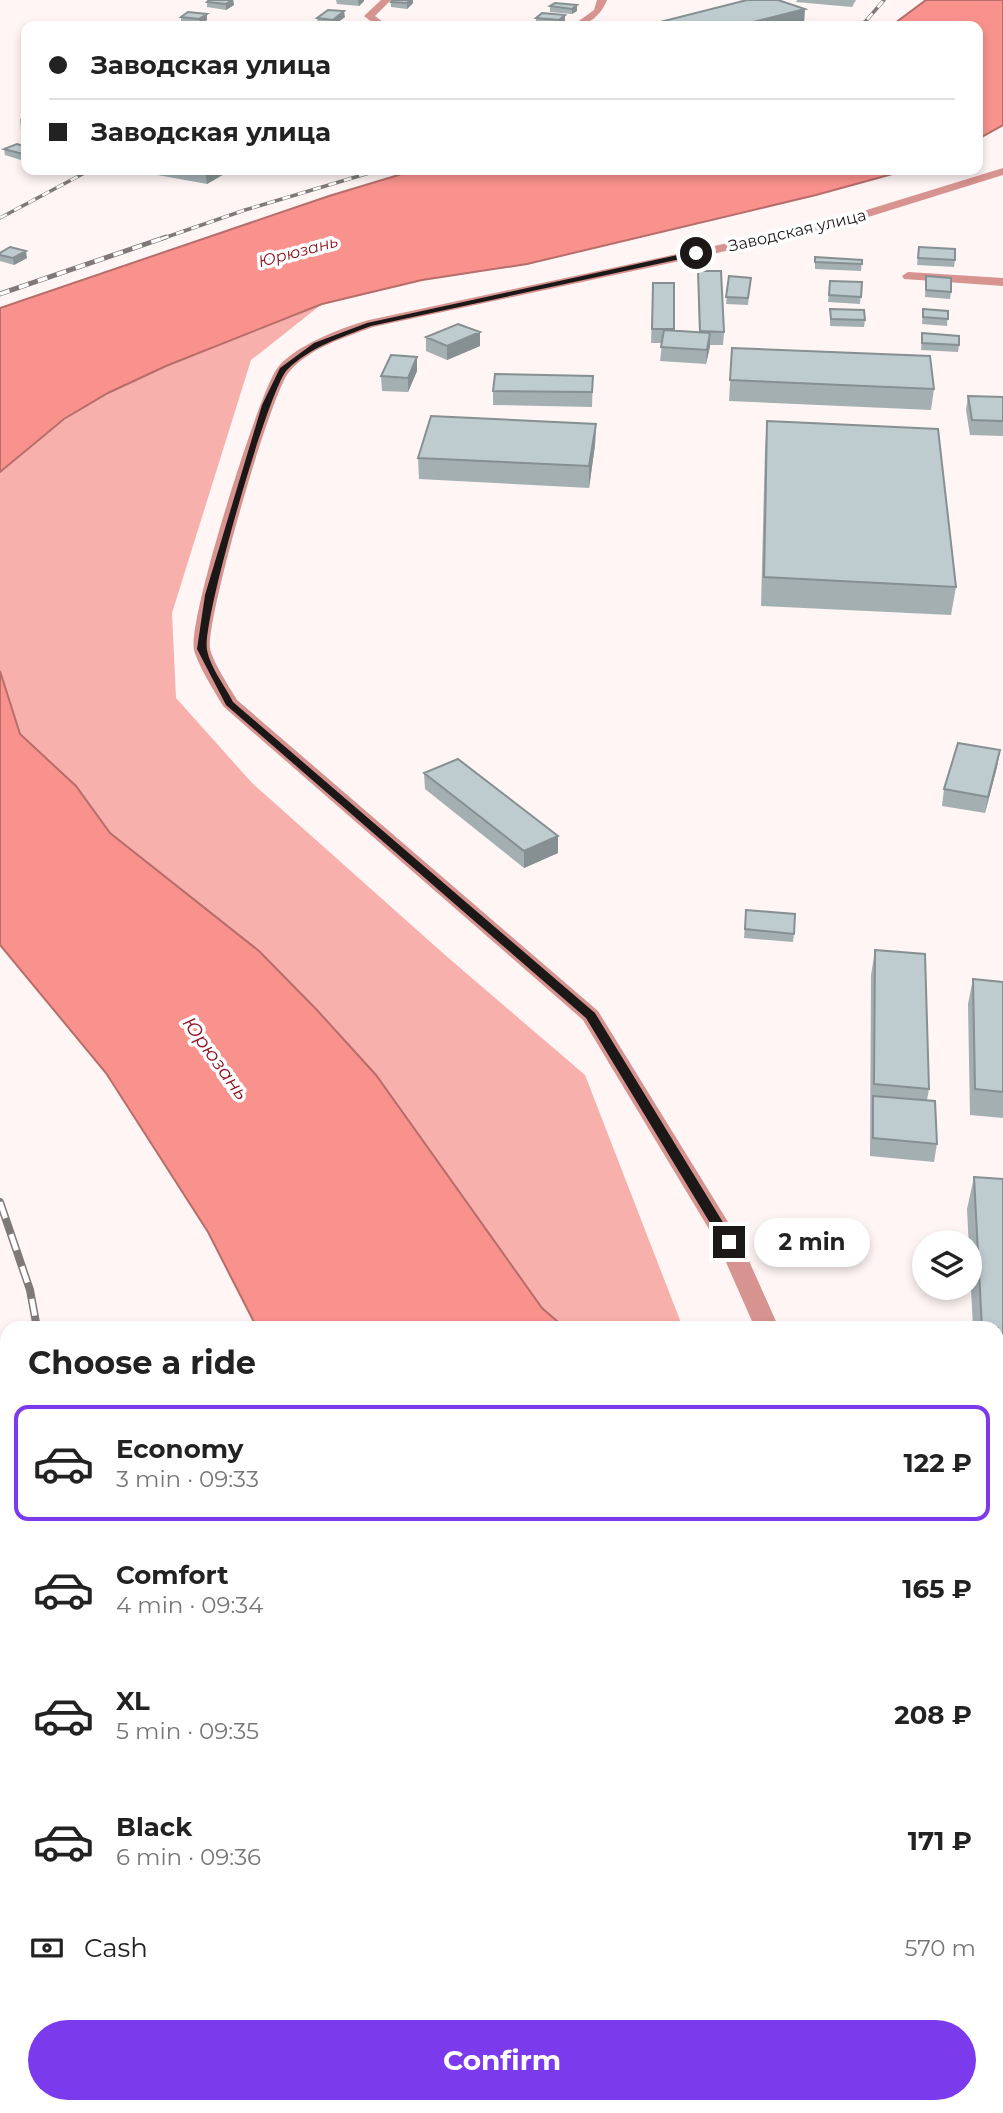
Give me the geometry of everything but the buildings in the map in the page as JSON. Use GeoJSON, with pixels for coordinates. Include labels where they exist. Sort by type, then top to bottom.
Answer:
{"type":"FeatureCollection","features":[{"type":"Feature","properties":{"kind":"street"},"geometry":{"type":"LineString","coordinates":[[376,21],[369,16],[386,0]]}},
{"type":"Feature","properties":{"kind":"street"},"geometry":{"type":"LineString","coordinates":[[584,21],[598,11],[602,0]]}},
{"type":"Feature","properties":{"kind":"street","name":"Заводская улица"},"geometry":{"type":"LineString","coordinates":[[764,1321],[729,1242],[591,1016],[230,703],[202,649],[209,595],[266,405],[282,370],[317,344],[369,324],[833,224],[919,200],[1003,171]]}},
{"type":"Feature","properties":{"kind":"street"},"geometry":{"type":"LineString","coordinates":[[908,276],[1003,282]]}},
{"type":"Feature","properties":{"kind":"shaded area"},"geometry":{"type":"Polygon","coordinates":[[[322,304],[251,360],[172,613],[176,698],[252,783],[585,1075],[680,1321],[557,1321],[542,1308],[376,1075],[316,1009],[259,951],[110,833],[76,786],[20,734],[0,671],[0,472],[93,401],[187,356],[322,304]]]}},
{"type":"Feature","properties":{"kind":"water"},"geometry":{"type":"Polygon","coordinates":[[[926,0],[1003,0],[1003,125],[983,136],[983,21],[898,21],[926,0]]]}},
{"type":"Feature","properties":{"kind":"water","name":"Юрюзань"},"geometry":{"type":"Polygon","coordinates":[[[398,175],[889,175],[527,264],[422,280],[322,304],[166,366],[108,393],[64,419],[0,472],[0,308],[398,175]]]}},
{"type":"Feature","properties":{"kind":"water","name":"Юрюзань"},"geometry":{"type":"Polygon","coordinates":[[[0,671],[20,734],[76,786],[110,833],[259,951],[316,1009],[376,1075],[542,1308],[557,1321],[253,1321],[208,1232],[106,1073],[0,945],[0,671]]]}},
{"type":"Feature","properties":{"kind":"railway"},"geometry":{"type":"LineString","coordinates":[[866,21],[884,0]]}},
{"type":"Feature","properties":{"kind":"railway"},"geometry":{"type":"LineString","coordinates":[[0,218],[81,175]]}},
{"type":"Feature","properties":{"kind":"railway"},"geometry":{"type":"LineString","coordinates":[[161,239],[245,210],[362,175]]}},
{"type":"Feature","properties":{"kind":"railway"},"geometry":{"type":"LineString","coordinates":[[0,294],[166,237]]}},
{"type":"Feature","properties":{"kind":"railway"},"geometry":{"type":"LineString","coordinates":[[0,1202],[30,1290],[36,1321]]}},
{"type":"Feature","properties":{"kind":"route"},"geometry":{"type":"LineString","coordinates":[[696,253],[369,324],[317,344],[282,370],[266,405],[209,595],[202,649],[230,703],[591,1016],[729,1242]]}}]}
